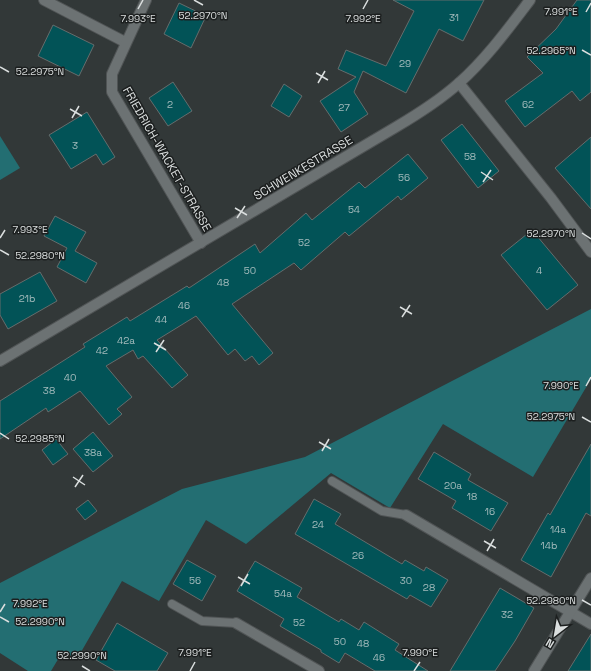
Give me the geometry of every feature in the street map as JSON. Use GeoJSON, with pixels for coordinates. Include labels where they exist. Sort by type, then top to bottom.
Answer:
{"type":"FeatureCollection","features":[{"type":"Feature","properties":{"kind":"street"},"geometry":{"type":"LineString","coordinates":[[44,0],[125,42]]}},
{"type":"Feature","properties":{"kind":"street","name":"FRIEDRICH-WACKET-STRASSE"},"geometry":{"type":"LineString","coordinates":[[146,0],[125,42],[112,74],[112,92],[201,243]]}},
{"type":"Feature","properties":{"kind":"street","name":"SCHWENKESTRASSE"},"geometry":{"type":"LineString","coordinates":[[0,361],[396,128],[425,109],[459,84],[484,58],[530,0]]}},
{"type":"Feature","properties":{"kind":"street"},"geometry":{"type":"LineString","coordinates":[[459,84],[551,198],[591,252]]}},
{"type":"Feature","properties":{"kind":"street"},"geometry":{"type":"LineString","coordinates":[[406,514],[591,624]]}},
{"type":"Feature","properties":{"kind":"street"},"geometry":{"type":"LineString","coordinates":[[534,671],[591,578]]}},
{"type":"Feature","properties":{"kind":"street"},"geometry":{"type":"LineString","coordinates":[[236,623],[319,671]]}},
{"type":"Feature","properties":{"kind":"lane"},"geometry":{"type":"LineString","coordinates":[[332,481],[382,511],[406,514]]}},
{"type":"Feature","properties":{"kind":"lane"},"geometry":{"type":"LineString","coordinates":[[172,604],[202,621],[236,623]]}},
{"type":"Feature","properties":{"kind":"shaded area"},"geometry":{"type":"Polygon","coordinates":[[[0,136],[20,168],[0,180],[0,136]]]}},
{"type":"Feature","properties":{"kind":"shaded area"},"geometry":{"type":"Polygon","coordinates":[[[591,309],[591,379],[533,477],[443,424],[390,508],[331,473],[246,544],[206,520],[159,601],[122,581],[77,659],[63,651],[51,671],[28,671],[0,653],[0,583],[182,489],[305,457],[591,309]]]}},
{"type":"Feature","properties":{"kind":"building"},"geometry":{"type":"Polygon","coordinates":[[[393,0],[484,0],[463,41],[439,29],[406,93],[363,71],[354,92],[368,114],[341,132],[320,101],[356,77],[338,69],[346,50],[386,66],[414,11],[393,0]]]}},
{"type":"Feature","properties":{"kind":"building"},"geometry":{"type":"Polygon","coordinates":[[[577,0],[591,0],[591,92],[580,101],[572,91],[525,127],[505,101],[543,73],[527,57],[556,29],[577,0]]]}},
{"type":"Feature","properties":{"kind":"building"},"geometry":{"type":"Polygon","coordinates":[[[179,3],[206,16],[191,48],[164,34],[179,3]]]}},
{"type":"Feature","properties":{"kind":"building"},"geometry":{"type":"Polygon","coordinates":[[[53,25],[94,45],[79,76],[38,56],[53,25]]]}},
{"type":"Feature","properties":{"kind":"building"},"geometry":{"type":"Polygon","coordinates":[[[173,82],[192,111],[168,126],[149,98],[173,82]]]}},
{"type":"Feature","properties":{"kind":"building"},"geometry":{"type":"Polygon","coordinates":[[[284,84],[302,96],[289,117],[271,106],[284,84]]]}},
{"type":"Feature","properties":{"kind":"building"},"geometry":{"type":"Polygon","coordinates":[[[87,112],[115,157],[103,165],[96,154],[71,169],[49,135],[87,112]]]}},
{"type":"Feature","properties":{"kind":"building"},"geometry":{"type":"Polygon","coordinates":[[[462,124],[499,171],[478,188],[441,140],[462,124]]]}},
{"type":"Feature","properties":{"kind":"building"},"geometry":{"type":"Polygon","coordinates":[[[591,137],[591,209],[555,168],[591,137]]]}},
{"type":"Feature","properties":{"kind":"building"},"geometry":{"type":"Polygon","coordinates":[[[408,154],[428,178],[401,200],[398,196],[349,236],[345,232],[301,270],[294,263],[232,304],[273,353],[259,365],[252,356],[245,361],[235,349],[228,355],[196,316],[157,340],[188,375],[172,388],[143,356],[138,359],[133,350],[106,366],[132,397],[117,409],[122,414],[109,425],[80,391],[48,412],[46,408],[0,439],[0,401],[85,347],[83,344],[127,317],[130,321],[187,286],[189,288],[255,244],[260,253],[306,213],[312,220],[359,182],[365,188],[408,154]]]}},
{"type":"Feature","properties":{"kind":"building"},"geometry":{"type":"Polygon","coordinates":[[[55,216],[86,232],[75,251],[97,263],[86,283],[57,267],[67,248],[44,236],[55,216]]]}},
{"type":"Feature","properties":{"kind":"building"},"geometry":{"type":"Polygon","coordinates":[[[532,230],[578,285],[547,310],[501,255],[532,230]]]}},
{"type":"Feature","properties":{"kind":"building"},"geometry":{"type":"Polygon","coordinates":[[[40,272],[57,301],[8,329],[0,315],[0,294],[40,272]]]}},
{"type":"Feature","properties":{"kind":"building"},"geometry":{"type":"Polygon","coordinates":[[[93,432],[113,456],[93,472],[73,449],[93,432]]]}},
{"type":"Feature","properties":{"kind":"building"},"geometry":{"type":"Polygon","coordinates":[[[56,439],[68,454],[53,465],[42,450],[56,439]]]}},
{"type":"Feature","properties":{"kind":"building"},"geometry":{"type":"Polygon","coordinates":[[[591,444],[591,516],[586,513],[551,577],[521,560],[548,513],[550,515],[591,444]]]}},
{"type":"Feature","properties":{"kind":"building"},"geometry":{"type":"Polygon","coordinates":[[[434,452],[471,474],[468,480],[508,503],[491,531],[452,508],[456,501],[418,479],[434,452]]]}},
{"type":"Feature","properties":{"kind":"building"},"geometry":{"type":"Polygon","coordinates":[[[314,499],[341,514],[335,524],[402,564],[405,560],[424,571],[426,567],[448,580],[431,607],[410,595],[407,599],[295,534],[314,499]]]}},
{"type":"Feature","properties":{"kind":"building"},"geometry":{"type":"Polygon","coordinates":[[[88,500],[97,511],[85,520],[76,509],[88,500]]]}},
{"type":"Feature","properties":{"kind":"building"},"geometry":{"type":"Polygon","coordinates":[[[187,560],[216,576],[202,601],[173,584],[187,560]]]}},
{"type":"Feature","properties":{"kind":"building"},"geometry":{"type":"Polygon","coordinates":[[[255,561],[302,588],[297,597],[339,622],[341,619],[359,630],[364,622],[399,644],[395,650],[428,671],[375,671],[345,653],[339,663],[321,652],[321,650],[280,626],[284,619],[237,591],[255,561]]]}},
{"type":"Feature","properties":{"kind":"building"},"geometry":{"type":"Polygon","coordinates":[[[500,588],[534,608],[515,641],[495,671],[450,671],[500,588]]]}},
{"type":"Feature","properties":{"kind":"building"},"geometry":{"type":"Polygon","coordinates":[[[117,623],[168,653],[157,671],[115,671],[96,660],[117,623]]]}},
{"type":"Feature","properties":{"kind":"building"},"geometry":{"type":"Polygon","coordinates":[[[591,634],[591,671],[568,671],[591,634]]]}}]}
